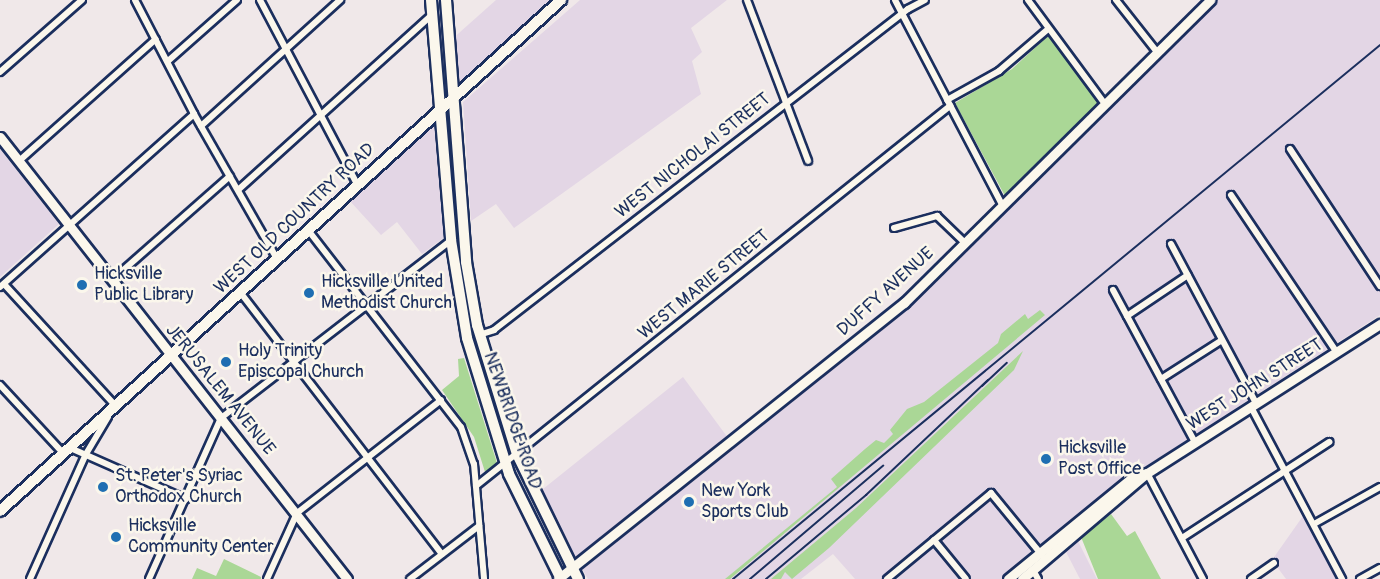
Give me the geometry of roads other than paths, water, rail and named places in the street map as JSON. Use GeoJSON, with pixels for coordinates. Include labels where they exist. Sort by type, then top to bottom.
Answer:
{"type":"FeatureCollection","features":[{"type":"Feature","properties":{"kind":"main road"},"geometry":{"type":"LineString","coordinates":[[431,0],[440,107]]}},
{"type":"Feature","properties":{"kind":"main road"},"geometry":{"type":"LineString","coordinates":[[446,0],[465,246],[479,335],[517,454],[578,579]]}},
{"type":"Feature","properties":{"kind":"main road","name":"WEST OLD COUNTRY ROAD"},"geometry":{"type":"LineString","coordinates":[[0,511],[440,107],[561,0]]}},
{"type":"Feature","properties":{"kind":"main road","name":"DUFFY AVENUE"},"geometry":{"type":"LineString","coordinates":[[560,578],[888,316],[1209,0]]}},
{"type":"Feature","properties":{"kind":"main road","name":"NEWBRIDGE ROAD"},"geometry":{"type":"LineString","coordinates":[[440,107],[452,246],[467,338],[505,464],[560,578]]}},
{"type":"Feature","properties":{"kind":"main road","name":"JERUSALEM AVENUE"},"geometry":{"type":"LineString","coordinates":[[0,137],[347,579]]}},
{"type":"Feature","properties":{"kind":"main road"},"geometry":{"type":"LineString","coordinates":[[452,246],[465,246]]}},
{"type":"Feature","properties":{"kind":"main road","name":"WEST JOHN STREET"},"geometry":{"type":"LineString","coordinates":[[1008,579],[1110,507],[1147,473],[1380,324]]}},
{"type":"Feature","properties":{"kind":"main road"},"geometry":{"type":"LineString","coordinates":[[467,338],[479,335]]}},
{"type":"Feature","properties":{"kind":"main road","name":"WEST JOHN STREET"},"geometry":{"type":"LineString","coordinates":[[1022,579],[1033,570],[1042,556],[1109,496],[1135,476],[1147,473]]}},
{"type":"Feature","properties":{"kind":"main road"},"geometry":{"type":"LineString","coordinates":[[1109,496],[1110,507]]}},
{"type":"Feature","properties":{"kind":"street"},"geometry":{"type":"LineString","coordinates":[[0,72],[82,0]]}},
{"type":"Feature","properties":{"kind":"street"},"geometry":{"type":"LineString","coordinates":[[135,0],[194,114],[277,259]]}},
{"type":"Feature","properties":{"kind":"street"},"geometry":{"type":"LineString","coordinates":[[168,61],[237,0]]}},
{"type":"Feature","properties":{"kind":"street"},"geometry":{"type":"LineString","coordinates":[[260,0],[357,184]]}},
{"type":"Feature","properties":{"kind":"street"},"geometry":{"type":"LineString","coordinates":[[201,126],[340,0]]}},
{"type":"Feature","properties":{"kind":"street"},"geometry":{"type":"LineString","coordinates":[[747,0],[808,161]]}},
{"type":"Feature","properties":{"kind":"street"},"geometry":{"type":"LineString","coordinates":[[895,0],[1002,205]]}},
{"type":"Feature","properties":{"kind":"street","name":"WEST NICHOLAI STREET"},"geometry":{"type":"LineString","coordinates":[[479,335],[494,330],[902,14],[925,0]]}},
{"type":"Feature","properties":{"kind":"street"},"geometry":{"type":"LineString","coordinates":[[1028,0],[1047,30],[1105,104]]}},
{"type":"Feature","properties":{"kind":"street"},"geometry":{"type":"LineString","coordinates":[[1116,0],[1157,52]]}},
{"type":"Feature","properties":{"kind":"street"},"geometry":{"type":"LineString","coordinates":[[238,190],[433,14]]}},
{"type":"Feature","properties":{"kind":"street","name":"WEST MARIE STREET"},"geometry":{"type":"LineString","coordinates":[[476,486],[949,103],[1007,66],[1047,30]]}},
{"type":"Feature","properties":{"kind":"street"},"geometry":{"type":"LineString","coordinates":[[19,161],[156,39]]}},
{"type":"Feature","properties":{"kind":"street"},"geometry":{"type":"LineString","coordinates":[[30,579],[86,454],[115,405],[2,286],[194,114]]}},
{"type":"Feature","properties":{"kind":"street"},"geometry":{"type":"LineString","coordinates":[[1290,149],[1380,286]]}},
{"type":"Feature","properties":{"kind":"street"},"geometry":{"type":"LineString","coordinates":[[112,280],[230,176]]}},
{"type":"Feature","properties":{"kind":"street"},"geometry":{"type":"LineString","coordinates":[[1231,195],[1336,353]]}},
{"type":"Feature","properties":{"kind":"street"},"geometry":{"type":"LineString","coordinates":[[894,228],[937,216],[964,242]]}},
{"type":"Feature","properties":{"kind":"street"},"geometry":{"type":"LineString","coordinates":[[308,230],[441,400],[469,443],[476,486],[484,579]]}},
{"type":"Feature","properties":{"kind":"street"},"geometry":{"type":"LineString","coordinates":[[1171,244],[1342,579]]}},
{"type":"Feature","properties":{"kind":"street"},"geometry":{"type":"LineString","coordinates":[[149,579],[221,418],[367,306],[452,246]]}},
{"type":"Feature","properties":{"kind":"street"},"geometry":{"type":"LineString","coordinates":[[1127,316],[1188,275]]}},
{"type":"Feature","properties":{"kind":"street"},"geometry":{"type":"LineString","coordinates":[[1113,290],[1195,442]]}},
{"type":"Feature","properties":{"kind":"street"},"geometry":{"type":"LineString","coordinates":[[240,292],[442,554]]}},
{"type":"Feature","properties":{"kind":"street"},"geometry":{"type":"LineString","coordinates":[[1161,379],[1222,340]]}},
{"type":"Feature","properties":{"kind":"street"},"geometry":{"type":"LineString","coordinates":[[1,389],[65,449],[86,454],[186,499]]}},
{"type":"Feature","properties":{"kind":"street"},"geometry":{"type":"LineString","coordinates":[[267,579],[297,513],[441,400]]}},
{"type":"Feature","properties":{"kind":"street"},"geometry":{"type":"LineString","coordinates":[[1182,538],[1329,442]]}},
{"type":"Feature","properties":{"kind":"street"},"geometry":{"type":"LineString","coordinates":[[1147,473],[1203,579]]}},
{"type":"Feature","properties":{"kind":"street"},"geometry":{"type":"LineString","coordinates":[[1314,524],[1380,487]]}},
{"type":"Feature","properties":{"kind":"street"},"geometry":{"type":"LineString","coordinates":[[886,579],[991,493],[1042,556]]}},
{"type":"Feature","properties":{"kind":"street"},"geometry":{"type":"LineString","coordinates":[[410,579],[479,526]]}},
{"type":"Feature","properties":{"kind":"street"},"geometry":{"type":"LineString","coordinates":[[934,540],[966,579]]}},
{"type":"Feature","properties":{"kind":"street"},"geometry":{"type":"LineString","coordinates":[[1251,579],[1274,563]]}},
{"type":"Feature","properties":{"kind":"street"},"geometry":{"type":"LineString","coordinates":[[1360,579],[1380,568]]}},
{"type":"Feature","properties":{"kind":"street"},"geometry":{"type":"LineString","coordinates":[[1033,570],[1038,579]]}},
{"type":"Feature","properties":{"kind":"railway"},"geometry":{"type":"LineString","coordinates":[[733,579],[1380,45]]}},
{"type":"Feature","properties":{"kind":"railway"},"geometry":{"type":"LineString","coordinates":[[982,386],[1007,363]]}},
{"type":"Feature","properties":{"kind":"railway"},"geometry":{"type":"LineString","coordinates":[[766,579],[866,495],[988,380]]}},
{"type":"Feature","properties":{"kind":"railway"},"geometry":{"type":"LineString","coordinates":[[750,579],[883,466]]}},
{"type":"Feature","properties":{"kind":"place","name":"Hicksville Public Library"},"geometry":{"type":"Point","coordinates":[82,285]}},
{"type":"Feature","properties":{"kind":"place","name":"Hicksville United Methodist Church"},"geometry":{"type":"Point","coordinates":[309,293]}},
{"type":"Feature","properties":{"kind":"place","name":"Holy Trinity Episcopal Church"},"geometry":{"type":"Point","coordinates":[226,362]}},
{"type":"Feature","properties":{"kind":"place","name":"Hicksville Post Office"},"geometry":{"type":"Point","coordinates":[1046,459]}},
{"type":"Feature","properties":{"kind":"place","name":"St. Peter's Syriac Orthodox Church"},"geometry":{"type":"Point","coordinates":[103,487]}},
{"type":"Feature","properties":{"kind":"place","name":"New York Sports Club"},"geometry":{"type":"Point","coordinates":[689,502]}},
{"type":"Feature","properties":{"kind":"place","name":"Hicksville Community Center"},"geometry":{"type":"Point","coordinates":[116,537]}}]}
